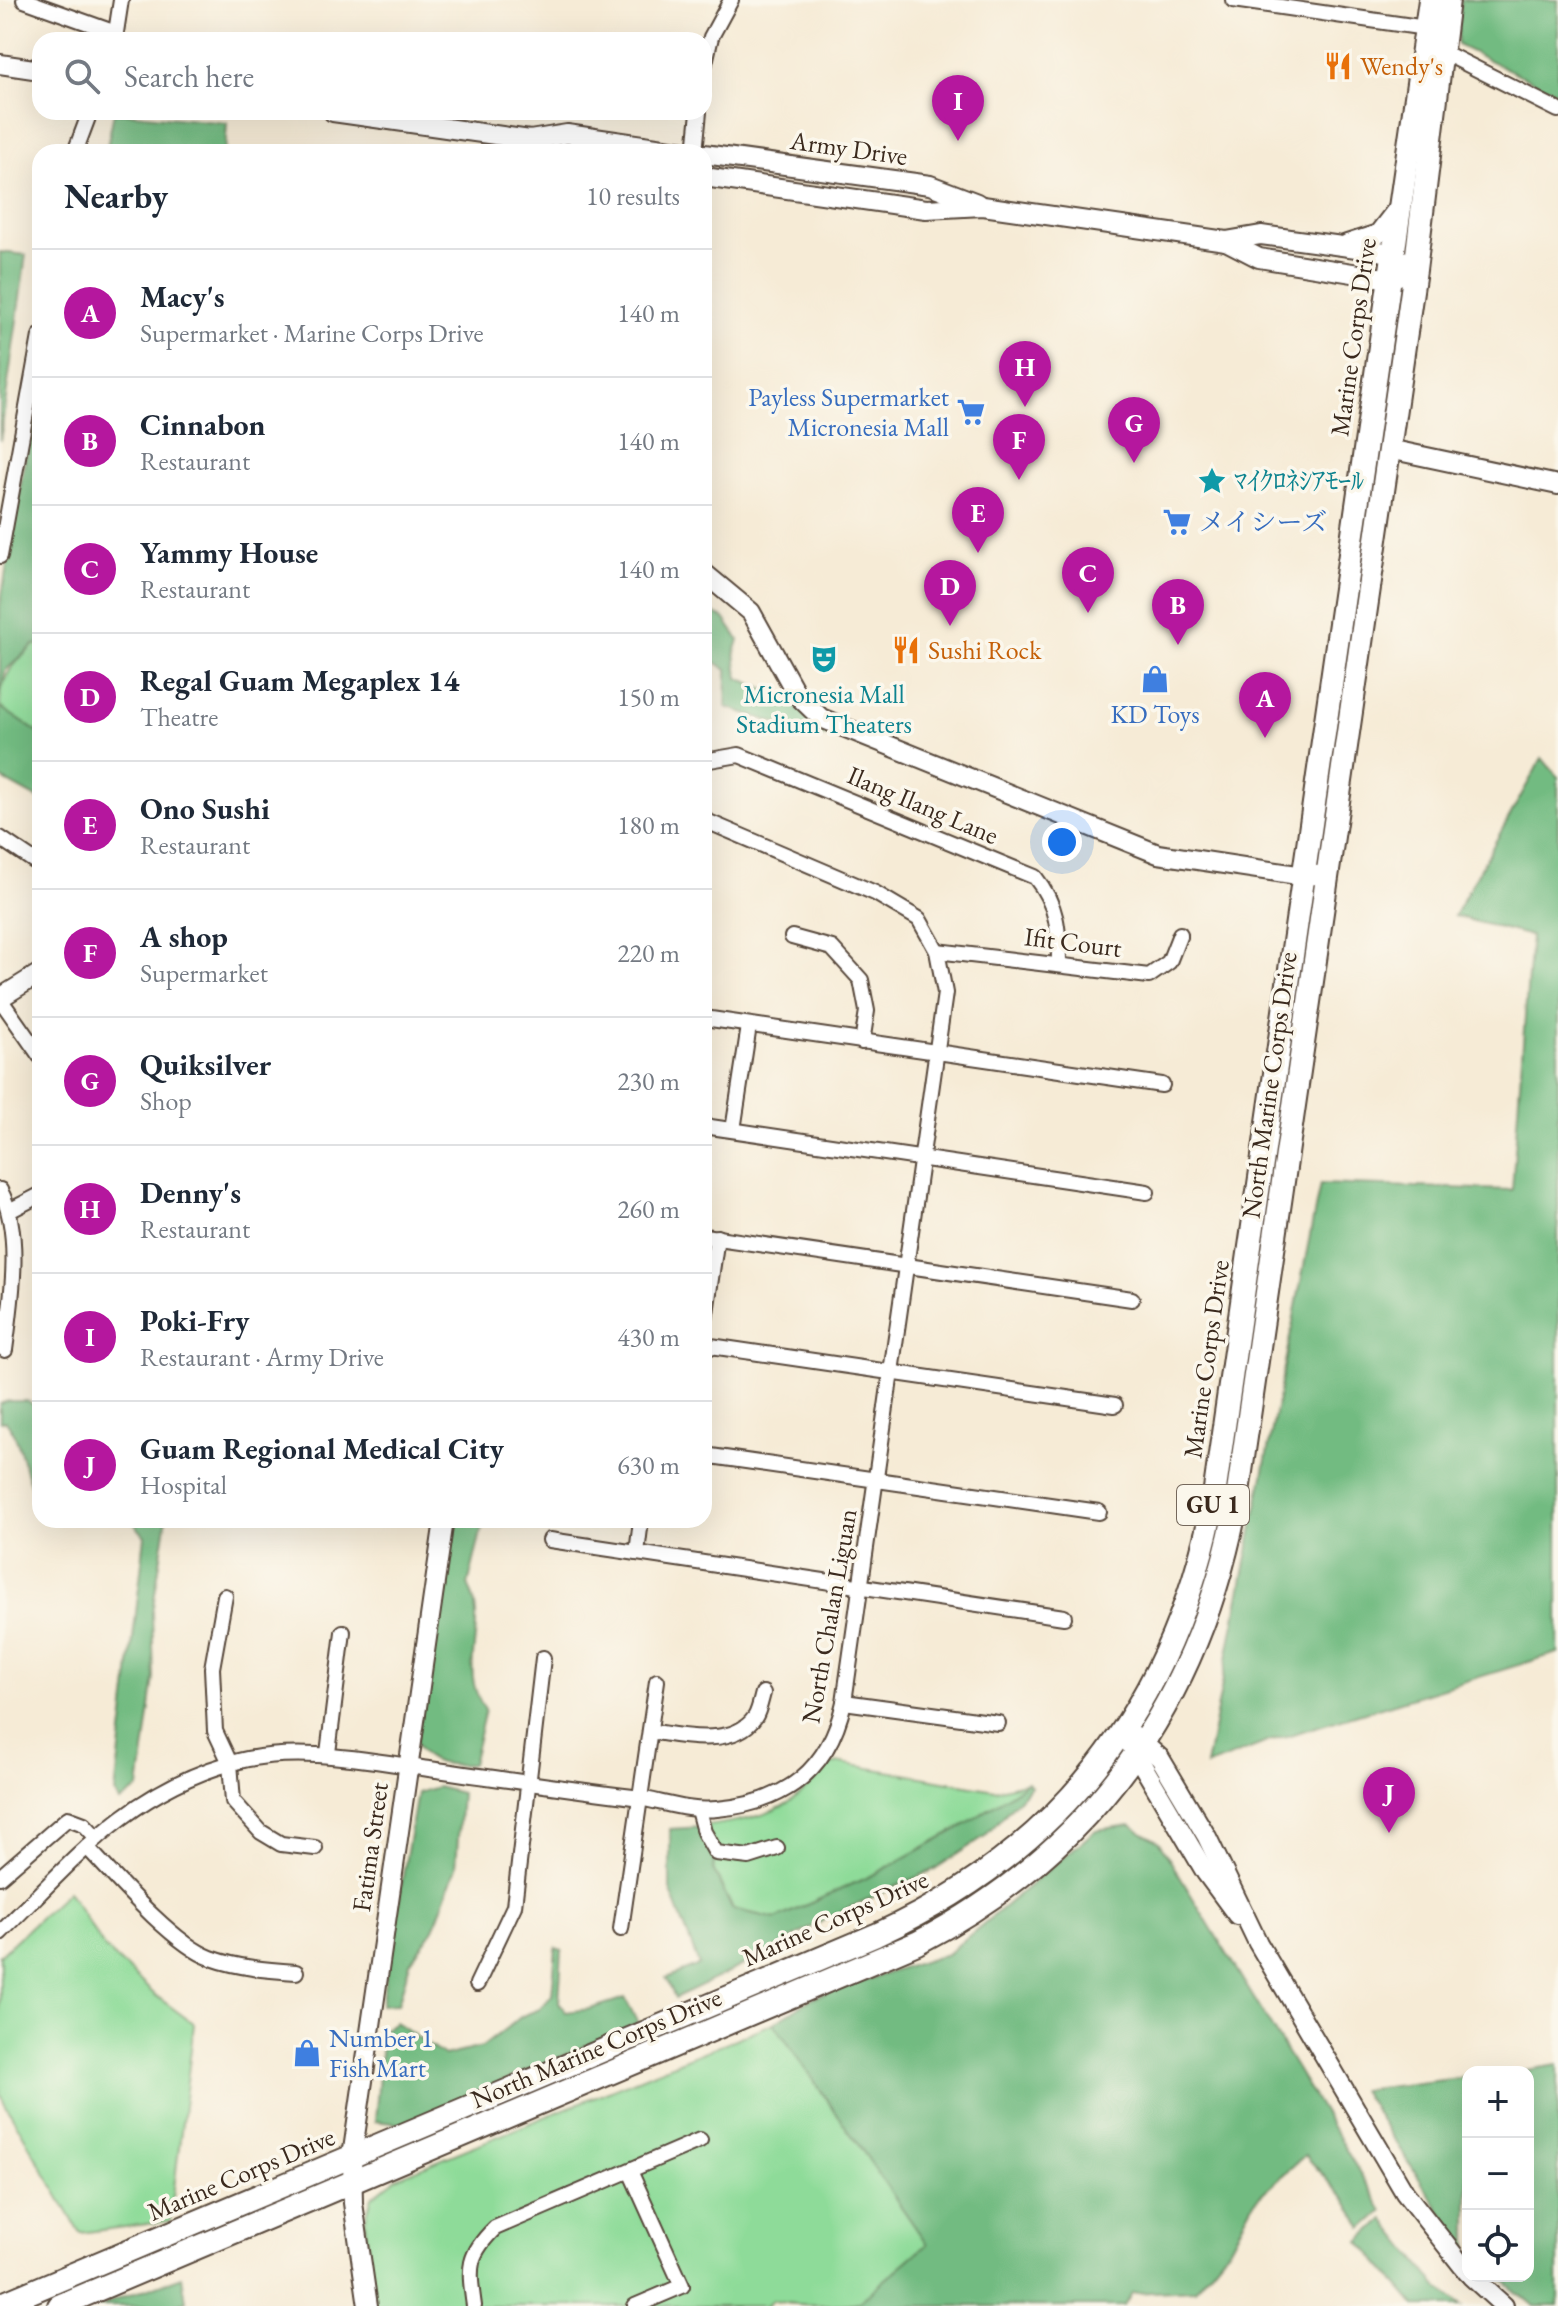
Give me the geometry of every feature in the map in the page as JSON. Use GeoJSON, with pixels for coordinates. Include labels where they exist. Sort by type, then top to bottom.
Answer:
{"type":"FeatureCollection","features":[{"type":"Feature","properties":{"kind":"main road","name":"Marine Corps Drive"},"geometry":{"type":"LineString","coordinates":[[0,2305],[866,1939],[934,1907],[989,1871],[1038,1832],[1083,1784],[1125,1730],[1154,1681],[1179,1626],[1207,1534],[1430,0]]}},
{"type":"Feature","properties":{"kind":"main road","name":"North Marine Corps Drive"},"geometry":{"type":"LineString","coordinates":[[59,2306],[886,1957],[946,1927],[1003,1890],[1054,1849],[1141,1749],[1201,1635],[1230,1539],[1415,270],[1448,0]]}},
{"type":"Feature","properties":{"kind":"main road"},"geometry":{"type":"LineString","coordinates":[[0,64],[32,69]]}},
{"type":"Feature","properties":{"kind":"main road"},"geometry":{"type":"LineString","coordinates":[[389,120],[530,140],[567,134],[617,144]]}},
{"type":"Feature","properties":{"kind":"main road"},"geometry":{"type":"LineString","coordinates":[[530,140],[538,144]]}},
{"type":"Feature","properties":{"kind":"main road","name":"Army Drive"},"geometry":{"type":"LineString","coordinates":[[712,155],[930,185],[983,206]]}},
{"type":"Feature","properties":{"kind":"main road","name":"Army Drive"},"geometry":{"type":"LineString","coordinates":[[712,178],[926,209],[983,206],[1226,241],[1261,235],[1331,244],[1393,253],[1415,270]]}},
{"type":"Feature","properties":{"kind":"main road"},"geometry":{"type":"LineString","coordinates":[[1331,244],[1359,243],[1378,234],[1395,216],[1401,201]]}},
{"type":"Feature","properties":{"kind":"main road","name":"Army Drive"},"geometry":{"type":"LineString","coordinates":[[1226,241],[1259,258],[1390,279],[1415,270]]}},
{"type":"Feature","properties":{"kind":"main road"},"geometry":{"type":"LineString","coordinates":[[1389,449],[1558,485]]}},
{"type":"Feature","properties":{"kind":"main road"},"geometry":{"type":"LineString","coordinates":[[712,581],[751,612],[797,695],[821,718],[895,745],[1115,839],[1328,874]]}},
{"type":"Feature","properties":{"kind":"main road"},"geometry":{"type":"LineString","coordinates":[[0,998],[32,978]]}},
{"type":"Feature","properties":{"kind":"main road","name":"Fatima Street"},"geometry":{"type":"LineString","coordinates":[[368,2306],[352,2182],[352,2157],[408,1766],[438,1528]]}},
{"type":"Feature","properties":{"kind":"main road"},"geometry":{"type":"LineString","coordinates":[[1125,1730],[1141,1749],[1206,1873],[1258,1943],[1405,2193],[1462,2264]]}},
{"type":"Feature","properties":{"kind":"main road"},"geometry":{"type":"LineString","coordinates":[[1478,2282],[1504,2306]]}},
{"type":"Feature","properties":{"kind":"street"},"geometry":{"type":"LineString","coordinates":[[24,0],[104,32]]}},
{"type":"Feature","properties":{"kind":"street"},"geometry":{"type":"LineString","coordinates":[[117,32],[121,0]]}},
{"type":"Feature","properties":{"kind":"street"},"geometry":{"type":"LineString","coordinates":[[712,35],[731,0]]}},
{"type":"Feature","properties":{"kind":"street"},"geometry":{"type":"LineString","coordinates":[[1233,0],[1426,28]]}},
{"type":"Feature","properties":{"kind":"street"},"geometry":{"type":"LineString","coordinates":[[1438,0],[1436,37],[1441,51],[1558,110]]}},
{"type":"Feature","properties":{"kind":"street"},"geometry":{"type":"LineString","coordinates":[[78,144],[87,120]]}},
{"type":"Feature","properties":{"kind":"street"},"geometry":{"type":"LineString","coordinates":[[694,144],[698,120]]}},
{"type":"Feature","properties":{"kind":"street"},"geometry":{"type":"LineString","coordinates":[[0,556],[32,380]]}},
{"type":"Feature","properties":{"kind":"street","name":"Ilang Ilang Lane"},"geometry":{"type":"LineString","coordinates":[[712,760],[739,755],[1035,877],[1050,896],[1058,920],[1059,965]]}},
{"type":"Feature","properties":{"kind":"street","name":"North Chalan Liguan"},"geometry":{"type":"LineString","coordinates":[[0,1933],[122,1814],[157,1791],[230,1763],[328,1753],[570,1791],[637,1797],[698,1810],[761,1800],[803,1780],[828,1748],[844,1702],[939,1053],[945,993],[937,951],[919,919],[875,893],[712,823]]}},
{"type":"Feature","properties":{"kind":"street"},"geometry":{"type":"LineString","coordinates":[[0,838],[32,860]]}},
{"type":"Feature","properties":{"kind":"street","name":"Ifit Court"},"geometry":{"type":"LineString","coordinates":[[937,951],[1149,976],[1169,962],[1180,934]]}},
{"type":"Feature","properties":{"kind":"street"},"geometry":{"type":"LineString","coordinates":[[792,937],[832,948],[861,980],[867,1011],[862,1042]]}},
{"type":"Feature","properties":{"kind":"street"},"geometry":{"type":"LineString","coordinates":[[0,998],[32,1044]]}},
{"type":"Feature","properties":{"kind":"street"},"geometry":{"type":"LineString","coordinates":[[712,1019],[1162,1085]]}},
{"type":"Feature","properties":{"kind":"street"},"geometry":{"type":"LineString","coordinates":[[733,1130],[749,1026]]}},
{"type":"Feature","properties":{"kind":"street"},"geometry":{"type":"LineString","coordinates":[[712,1127],[1147,1192]]}},
{"type":"Feature","properties":{"kind":"street"},"geometry":{"type":"LineString","coordinates":[[0,1190],[11,1210],[12,1296],[5,1350]]}},
{"type":"Feature","properties":{"kind":"street"},"geometry":{"type":"LineString","coordinates":[[11,1210],[32,1199]]}},
{"type":"Feature","properties":{"kind":"street"},"geometry":{"type":"LineString","coordinates":[[712,1236],[908,1268],[1132,1299]]}},
{"type":"Feature","properties":{"kind":"street"},"geometry":{"type":"LineString","coordinates":[[712,1346],[1115,1405]]}},
{"type":"Feature","properties":{"kind":"street"},"geometry":{"type":"LineString","coordinates":[[712,1456],[1099,1512]]}},
{"type":"Feature","properties":{"kind":"street"},"geometry":{"type":"LineString","coordinates":[[637,1553],[640,1528]]}},
{"type":"Feature","properties":{"kind":"street"},"geometry":{"type":"LineString","coordinates":[[550,1540],[1064,1617]]}},
{"type":"Feature","properties":{"kind":"street"},"geometry":{"type":"LineString","coordinates":[[225,1596],[212,1668],[215,1731],[230,1763],[233,1801],[261,1832],[281,1844],[315,1848]]}},
{"type":"Feature","properties":{"kind":"street"},"geometry":{"type":"LineString","coordinates":[[328,1753],[343,1632]]}},
{"type":"Feature","properties":{"kind":"street"},"geometry":{"type":"LineString","coordinates":[[477,1984],[514,1906],[531,1783],[543,1658]]}},
{"type":"Feature","properties":{"kind":"street"},"geometry":{"type":"LineString","coordinates":[[621,1929],[637,1797],[657,1681]]}},
{"type":"Feature","properties":{"kind":"street"},"geometry":{"type":"LineString","coordinates":[[650,1731],[705,1737],[738,1733],[755,1717],[763,1693]]}},
{"type":"Feature","properties":{"kind":"street"},"geometry":{"type":"LineString","coordinates":[[844,1702],[998,1723]]}},
{"type":"Feature","properties":{"kind":"street"},"geometry":{"type":"LineString","coordinates":[[698,1810],[704,1832],[716,1853],[749,1857],[777,1848]]}},
{"type":"Feature","properties":{"kind":"street"},"geometry":{"type":"LineString","coordinates":[[0,1877],[68,1818],[84,1824],[92,1842],[134,1899],[207,1957],[251,1969],[296,1972]]}},
{"type":"Feature","properties":{"kind":"street"},"geometry":{"type":"LineString","coordinates":[[474,2306],[469,2271],[476,2247],[495,2228],[700,2140]]}},
{"type":"Feature","properties":{"kind":"street"},"geometry":{"type":"LineString","coordinates":[[630,2171],[682,2286],[635,2306]]}},
{"type":"Feature","properties":{"kind":"green space"},"geometry":{"type":"Polygon","coordinates":[[[1461,0],[1558,0],[1558,93],[1457,45],[1461,0]]]}},
{"type":"Feature","properties":{"kind":"green space"},"geometry":{"type":"Polygon","coordinates":[[[112,120],[227,123],[226,144],[108,144],[112,120]]]}},
{"type":"Feature","properties":{"kind":"green space"},"geometry":{"type":"Polygon","coordinates":[[[0,252],[26,255],[0,441],[0,252]]]}},
{"type":"Feature","properties":{"kind":"green space"},"geometry":{"type":"Polygon","coordinates":[[[32,417],[32,647],[5,671],[0,697],[0,606],[32,417]]]}},
{"type":"Feature","properties":{"kind":"green space"},"geometry":{"type":"Polygon","coordinates":[[[712,613],[724,618],[739,640],[735,652],[738,678],[783,696],[837,735],[820,737],[726,707],[727,670],[712,662],[712,613]]]}},
{"type":"Feature","properties":{"kind":"green space"},"geometry":{"type":"Polygon","coordinates":[[[32,647],[32,729],[0,707],[5,679],[32,647]]]}},
{"type":"Feature","properties":{"kind":"green space"},"geometry":{"type":"Polygon","coordinates":[[[0,707],[32,729],[32,796],[0,778],[0,707]]]}},
{"type":"Feature","properties":{"kind":"green space"},"geometry":{"type":"Polygon","coordinates":[[[1542,758],[1558,777],[1558,1653],[1270,1741],[1206,1766],[1320,1184],[1512,1190],[1531,936],[1454,916],[1542,758]]]}},
{"type":"Feature","properties":{"kind":"green space"},"geometry":{"type":"Polygon","coordinates":[[[27,1401],[32,1404],[32,1488],[12,1430],[6,1421],[0,1422],[0,1404],[27,1401]]]}},
{"type":"Feature","properties":{"kind":"green space"},"geometry":{"type":"Polygon","coordinates":[[[138,1528],[165,1528],[152,1613],[154,1678],[139,1788],[120,1802],[115,1793],[145,1536],[138,1528]]]}},
{"type":"Feature","properties":{"kind":"green space"},"geometry":{"type":"Polygon","coordinates":[[[448,1528],[482,1528],[468,1585],[476,1617],[473,1678],[485,1710],[472,1764],[433,1761],[416,1744],[448,1528]]]}},
{"type":"Feature","properties":{"kind":"green space"},"geometry":{"type":"Polygon","coordinates":[[[841,1763],[995,1790],[1028,1782],[967,1824],[879,1872],[776,1919],[733,1909],[713,1869],[716,1853],[702,1827],[772,1811],[800,1794],[827,1765],[841,1763]]]}},
{"type":"Feature","properties":{"kind":"green space"},"geometry":{"type":"Polygon","coordinates":[[[1028,1782],[1031,1786],[985,1836],[933,1870],[835,1914],[758,1958],[675,1998],[666,1978],[699,1965],[670,1889],[670,1829],[702,1827],[716,1853],[713,1869],[732,1909],[776,1919],[879,1872],[967,1824],[1028,1782]]]}},
{"type":"Feature","properties":{"kind":"green space"},"geometry":{"type":"Polygon","coordinates":[[[437,1787],[461,1793],[456,1867],[434,1929],[410,1962],[398,2004],[381,2005],[417,1793],[437,1787]]]}},
{"type":"Feature","properties":{"kind":"green space"},"geometry":{"type":"Polygon","coordinates":[[[1130,1825],[1159,1842],[1383,2211],[1363,2228],[1346,2200],[1305,2155],[1255,2200],[1230,2247],[1195,2290],[1132,2293],[1124,2306],[837,2306],[859,2302],[927,2244],[774,2023],[814,1997],[947,1954],[1096,1830],[1130,1825]]]}},
{"type":"Feature","properties":{"kind":"green space"},"geometry":{"type":"Polygon","coordinates":[[[68,1891],[104,1947],[155,1995],[194,2024],[170,2221],[80,2233],[0,2095],[0,1955],[68,1891]]]}},
{"type":"Feature","properties":{"kind":"green space"},"geometry":{"type":"Polygon","coordinates":[[[556,1948],[562,1950],[559,2002],[566,2012],[590,2009],[625,1998],[638,2023],[421,2117],[400,2124],[375,2121],[383,2030],[395,2022],[444,2056],[482,2047],[522,2016],[540,2009],[552,1995],[556,1948]]]}},
{"type":"Feature","properties":{"kind":"green space"},"geometry":{"type":"Polygon","coordinates":[[[774,2023],[928,2245],[868,2297],[859,2302],[828,2305],[772,2300],[767,2306],[374,2306],[365,2220],[372,2197],[396,2178],[774,2023]]]}},
{"type":"Feature","properties":{"kind":"green space"},"geometry":{"type":"Polygon","coordinates":[[[1558,2065],[1558,2306],[1534,2306],[1504,2282],[1534,2282],[1534,2069],[1558,2065]]]}},
{"type":"Feature","properties":{"kind":"green space"},"geometry":{"type":"Polygon","coordinates":[[[1462,2078],[1462,2244],[1361,2090],[1462,2078]]]}},
{"type":"Feature","properties":{"kind":"green space"},"geometry":{"type":"Polygon","coordinates":[[[1384,2219],[1438,2287],[1462,2306],[1416,2306],[1360,2241],[1384,2219]]]}},
{"type":"Feature","properties":{"kind":"green space"},"geometry":{"type":"Polygon","coordinates":[[[182,2276],[186,2301],[171,2306],[99,2306],[182,2276]]]}},
{"type":"Feature","properties":{"kind":"place","name":"Wendy's"},"geometry":{"type":"Point","coordinates":[1338,66]}},
{"type":"Feature","properties":{"kind":"place","name":"Poki-Fry"},"geometry":{"type":"Point","coordinates":[958,141]}},
{"type":"Feature","properties":{"kind":"place","name":"Denny's"},"geometry":{"type":"Point","coordinates":[1025,407]}},
{"type":"Feature","properties":{"kind":"place","name":"Payless Supermarket Micronesia Mall"},"geometry":{"type":"Point","coordinates":[971,412]}},
{"type":"Feature","properties":{"kind":"place","name":"Quiksilver"},"geometry":{"type":"Point","coordinates":[1134,463]}},
{"type":"Feature","properties":{"kind":"place","name":"A shop"},"geometry":{"type":"Point","coordinates":[1019,480]}},
{"type":"Feature","properties":{"kind":"place","name":"ﾏｲｸﾛﾈｼｱﾓｰﾙ"},"geometry":{"type":"Point","coordinates":[1212,481]}},
{"type":"Feature","properties":{"kind":"place","name":"メイシーズ"},"geometry":{"type":"Point","coordinates":[1177,522]}},
{"type":"Feature","properties":{"kind":"place","name":"Ono Sushi"},"geometry":{"type":"Point","coordinates":[978,553]}},
{"type":"Feature","properties":{"kind":"place","name":"Yammy House"},"geometry":{"type":"Point","coordinates":[1088,613]}},
{"type":"Feature","properties":{"kind":"place","name":"Regal Guam Megaplex 14"},"geometry":{"type":"Point","coordinates":[950,626]}},
{"type":"Feature","properties":{"kind":"place","name":"Cinnabon"},"geometry":{"type":"Point","coordinates":[1178,645]}},
{"type":"Feature","properties":{"kind":"place","name":"Sushi Rock"},"geometry":{"type":"Point","coordinates":[906,650]}},
{"type":"Feature","properties":{"kind":"place","name":"Micronesia Mall Stadium Theaters"},"geometry":{"type":"Point","coordinates":[824,659]}},
{"type":"Feature","properties":{"kind":"place","name":"KD Toys"},"geometry":{"type":"Point","coordinates":[1155,679]}},
{"type":"Feature","properties":{"kind":"place","name":"Macy's"},"geometry":{"type":"Point","coordinates":[1265,738]}},
{"type":"Feature","properties":{"kind":"place","name":"Guam Regional Medical City"},"geometry":{"type":"Point","coordinates":[1389,1833]}},
{"type":"Feature","properties":{"kind":"place","name":"Number 1 Fish Mart"},"geometry":{"type":"Point","coordinates":[307,2053]}}]}
